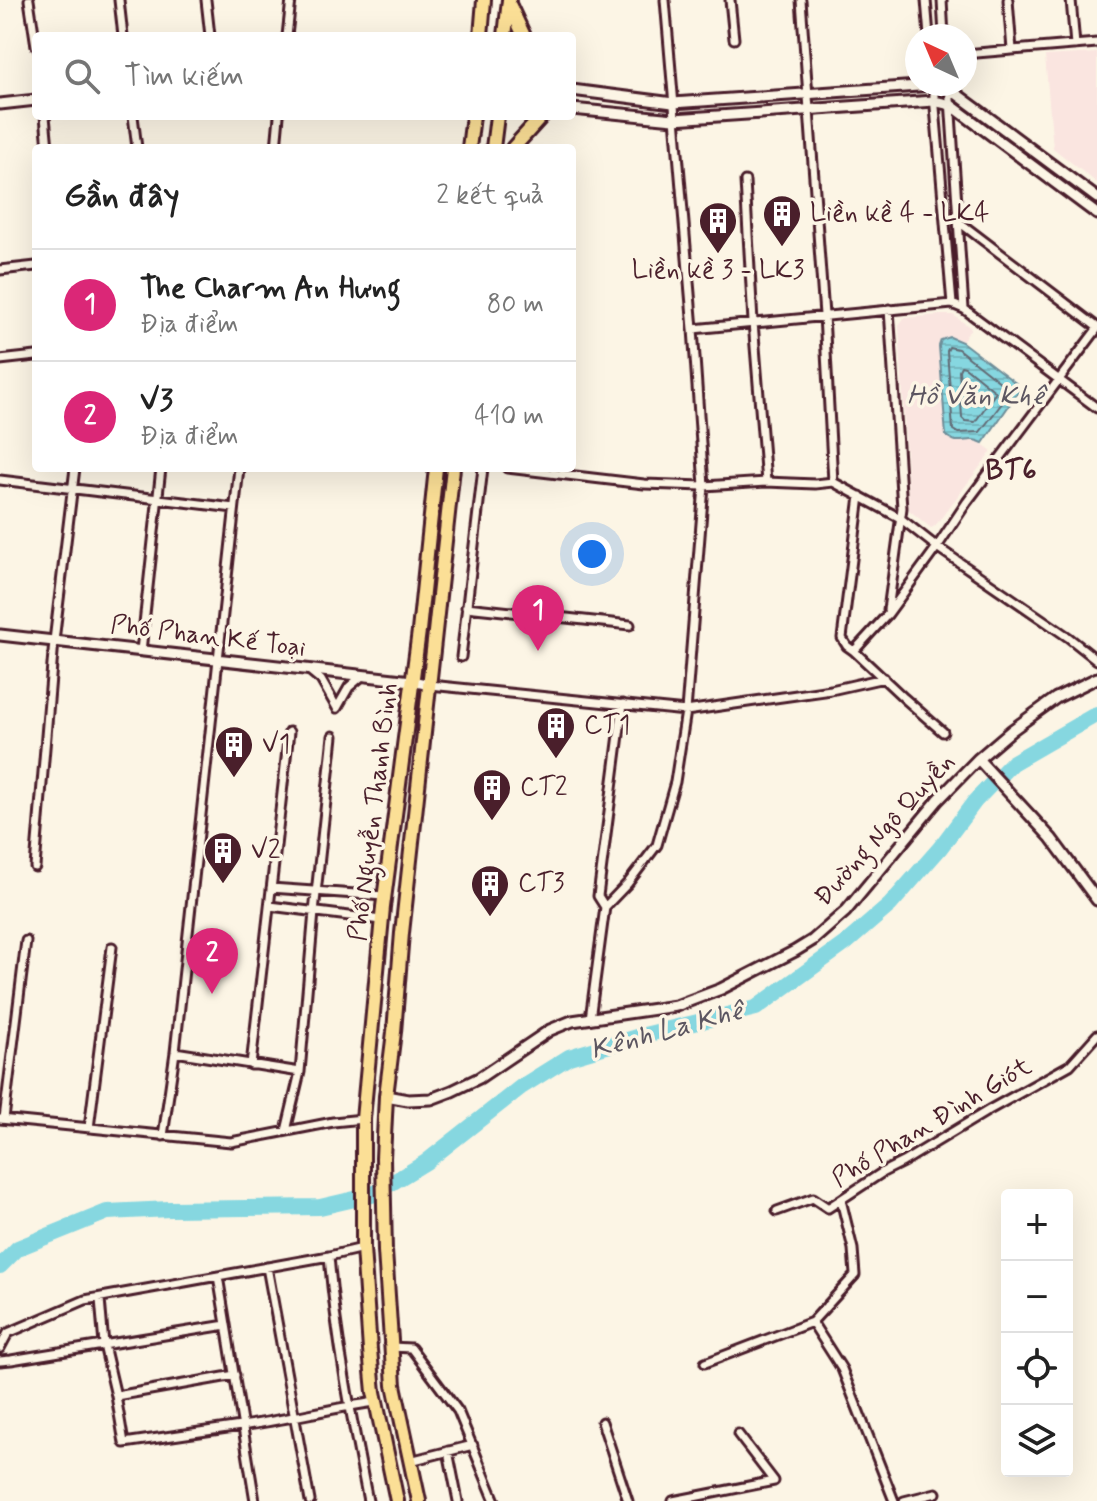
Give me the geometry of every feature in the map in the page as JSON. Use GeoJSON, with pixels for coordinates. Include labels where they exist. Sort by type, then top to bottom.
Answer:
{"type":"FeatureCollection","features":[{"type":"Feature","properties":{"kind":"main road"},"geometry":{"type":"LineString","coordinates":[[481,32],[484,0]]}},
{"type":"Feature","properties":{"kind":"main road"},"geometry":{"type":"LineString","coordinates":[[505,32],[508,2]]}},
{"type":"Feature","properties":{"kind":"main road"},"geometry":{"type":"LineString","coordinates":[[508,2],[522,32]]}},
{"type":"Feature","properties":{"kind":"main road"},"geometry":{"type":"LineString","coordinates":[[470,144],[472,120]]}},
{"type":"Feature","properties":{"kind":"main road"},"geometry":{"type":"LineString","coordinates":[[494,144],[496,120]]}},
{"type":"Feature","properties":{"kind":"main road"},"geometry":{"type":"LineString","coordinates":[[517,144],[538,120]]}},
{"type":"Feature","properties":{"kind":"main road","name":"Phố Nguyễn Thanh Bình"},"geometry":{"type":"LineString","coordinates":[[363,1248],[363,1119],[381,920],[419,631],[436,472]]}},
{"type":"Feature","properties":{"kind":"main road","name":"Phố Nguyễn Thanh Bình"},"geometry":{"type":"LineString","coordinates":[[391,1347],[383,1158],[386,1096],[453,472]]}},
{"type":"Feature","properties":{"kind":"main road"},"geometry":{"type":"LineString","coordinates":[[363,1248],[376,1402],[397,1501]]}},
{"type":"Feature","properties":{"kind":"main road"},"geometry":{"type":"LineString","coordinates":[[391,1347],[394,1385],[419,1501]]}},
{"type":"Feature","properties":{"kind":"street"},"geometry":{"type":"LineString","coordinates":[[29,0],[34,32]]}},
{"type":"Feature","properties":{"kind":"street"},"geometry":{"type":"LineString","coordinates":[[119,0],[123,32]]}},
{"type":"Feature","properties":{"kind":"street"},"geometry":{"type":"LineString","coordinates":[[206,0],[210,32]]}},
{"type":"Feature","properties":{"kind":"street"},"geometry":{"type":"LineString","coordinates":[[287,32],[291,0]]}},
{"type":"Feature","properties":{"kind":"street"},"geometry":{"type":"LineString","coordinates":[[590,1019],[605,907],[649,857],[660,838],[675,782],[686,711],[704,486],[665,0]]}},
{"type":"Feature","properties":{"kind":"street"},"geometry":{"type":"LineString","coordinates":[[730,0],[734,39]]}},
{"type":"Feature","properties":{"kind":"street"},"geometry":{"type":"LineString","coordinates":[[801,0],[833,482]]}},
{"type":"Feature","properties":{"kind":"street"},"geometry":{"type":"LineString","coordinates":[[926,0],[928,24]]}},
{"type":"Feature","properties":{"kind":"street"},"geometry":{"type":"LineString","coordinates":[[942,0],[943,24]]}},
{"type":"Feature","properties":{"kind":"street"},"geometry":{"type":"LineString","coordinates":[[1008,0],[1012,50]]}},
{"type":"Feature","properties":{"kind":"street"},"geometry":{"type":"LineString","coordinates":[[1071,0],[1075,45]]}},
{"type":"Feature","properties":{"kind":"street"},"geometry":{"type":"LineString","coordinates":[[977,53],[1097,43]]}},
{"type":"Feature","properties":{"kind":"street"},"geometry":{"type":"LineString","coordinates":[[576,91],[673,103],[905,87]]}},
{"type":"Feature","properties":{"kind":"street"},"geometry":{"type":"LineString","coordinates":[[934,96],[952,304]]}},
{"type":"Feature","properties":{"kind":"street"},"geometry":{"type":"LineString","coordinates":[[950,96],[964,309]]}},
{"type":"Feature","properties":{"kind":"street"},"geometry":{"type":"LineString","coordinates":[[962,96],[1097,198]]}},
{"type":"Feature","properties":{"kind":"street"},"geometry":{"type":"LineString","coordinates":[[0,104],[32,100]]}},
{"type":"Feature","properties":{"kind":"street"},"geometry":{"type":"LineString","coordinates":[[576,109],[674,119],[934,101],[951,105],[1097,214]]}},
{"type":"Feature","properties":{"kind":"street"},"geometry":{"type":"LineString","coordinates":[[45,120],[48,144]]}},
{"type":"Feature","properties":{"kind":"street"},"geometry":{"type":"LineString","coordinates":[[134,120],[136,144]]}},
{"type":"Feature","properties":{"kind":"street"},"geometry":{"type":"LineString","coordinates":[[276,144],[279,120]]}},
{"type":"Feature","properties":{"kind":"street"},"geometry":{"type":"LineString","coordinates":[[745,181],[766,482]]}},
{"type":"Feature","properties":{"kind":"street"},"geometry":{"type":"LineString","coordinates":[[854,651],[888,614],[1097,328],[959,222]]}},
{"type":"Feature","properties":{"kind":"street"},"geometry":{"type":"LineString","coordinates":[[0,270],[32,266]]}},
{"type":"Feature","properties":{"kind":"street"},"geometry":{"type":"LineString","coordinates":[[693,329],[952,304],[964,309],[1097,408]]}},
{"type":"Feature","properties":{"kind":"street"},"geometry":{"type":"LineString","coordinates":[[888,614],[902,508],[889,309]]}},
{"type":"Feature","properties":{"kind":"street"},"geometry":{"type":"LineString","coordinates":[[0,360],[32,356]]}},
{"type":"Feature","properties":{"kind":"street"},"geometry":{"type":"LineString","coordinates":[[35,867],[54,641],[74,472]]}},
{"type":"Feature","properties":{"kind":"street"},"geometry":{"type":"LineString","coordinates":[[141,651],[161,472]]}},
{"type":"Feature","properties":{"kind":"street"},"geometry":{"type":"LineString","coordinates":[[163,1136],[175,1052],[238,472]]}},
{"type":"Feature","properties":{"kind":"street"},"geometry":{"type":"LineString","coordinates":[[461,657],[483,472]]}},
{"type":"Feature","properties":{"kind":"street"},"geometry":{"type":"LineString","coordinates":[[541,472],[644,484],[704,486],[833,482],[900,518],[1097,660]]}},
{"type":"Feature","properties":{"kind":"street"},"geometry":{"type":"LineString","coordinates":[[0,480],[234,508]]}},
{"type":"Feature","properties":{"kind":"street"},"geometry":{"type":"LineString","coordinates":[[860,496],[842,638],[847,646],[943,732]]}},
{"type":"Feature","properties":{"kind":"street"},"geometry":{"type":"LineString","coordinates":[[466,607],[630,625]]}},
{"type":"Feature","properties":{"kind":"street","name":"Phố Phan Kế Toại"},"geometry":{"type":"LineString","coordinates":[[0,635],[430,685]]}},
{"type":"Feature","properties":{"kind":"street"},"geometry":{"type":"LineString","coordinates":[[310,671],[326,687],[337,708],[349,687],[362,676]]}},
{"type":"Feature","properties":{"kind":"street"},"geometry":{"type":"LineString","coordinates":[[430,685],[686,711],[831,690],[884,678]]}},
{"type":"Feature","properties":{"kind":"street","name":"Đường Ngô Quyền"},"geometry":{"type":"LineString","coordinates":[[386,1096],[408,1100],[431,1099],[479,1078],[550,1030],[572,1021],[676,1006],[721,989],[795,951],[813,940],[846,911],[938,800],[978,759],[1056,698],[1097,678]]}},
{"type":"Feature","properties":{"kind":"street"},"geometry":{"type":"LineString","coordinates":[[605,907],[598,896],[623,704]]}},
{"type":"Feature","properties":{"kind":"street"},"geometry":{"type":"LineString","coordinates":[[251,1065],[289,732]]}},
{"type":"Feature","properties":{"kind":"street"},"geometry":{"type":"LineString","coordinates":[[286,1131],[300,1072],[333,736]]}},
{"type":"Feature","properties":{"kind":"street"},"geometry":{"type":"LineString","coordinates":[[978,759],[1051,838],[1097,900]]}},
{"type":"Feature","properties":{"kind":"street"},"geometry":{"type":"LineString","coordinates":[[271,888],[384,896]]}},
{"type":"Feature","properties":{"kind":"street"},"geometry":{"type":"LineString","coordinates":[[270,906],[381,920]]}},
{"type":"Feature","properties":{"kind":"street"},"geometry":{"type":"LineString","coordinates":[[26,941],[2,1119],[231,1142],[363,1119]]}},
{"type":"Feature","properties":{"kind":"street"},"geometry":{"type":"LineString","coordinates":[[89,1128],[112,947]]}},
{"type":"Feature","properties":{"kind":"street","name":"Phố Phan Đình Giót"},"geometry":{"type":"LineString","coordinates":[[777,1211],[813,1198],[828,1208],[883,1172],[1070,1065],[1097,1035]]}},
{"type":"Feature","properties":{"kind":"street"},"geometry":{"type":"LineString","coordinates":[[175,1052],[300,1072]]}},
{"type":"Feature","properties":{"kind":"street"},"geometry":{"type":"LineString","coordinates":[[705,1363],[812,1322],[855,1275],[853,1249],[841,1200]]}},
{"type":"Feature","properties":{"kind":"street"},"geometry":{"type":"LineString","coordinates":[[0,1348],[8,1333],[85,1300],[363,1248]]}},
{"type":"Feature","properties":{"kind":"street"},"geometry":{"type":"LineString","coordinates":[[329,1256],[349,1406],[368,1501]]}},
{"type":"Feature","properties":{"kind":"street"},"geometry":{"type":"LineString","coordinates":[[267,1267],[310,1501]]}},
{"type":"Feature","properties":{"kind":"street"},"geometry":{"type":"LineString","coordinates":[[218,1276],[255,1501]]}},
{"type":"Feature","properties":{"kind":"street"},"geometry":{"type":"LineString","coordinates":[[100,1299],[104,1345],[124,1443],[376,1402]]}},
{"type":"Feature","properties":{"kind":"street"},"geometry":{"type":"LineString","coordinates":[[812,1322],[842,1369],[894,1501]]}},
{"type":"Feature","properties":{"kind":"street"},"geometry":{"type":"LineString","coordinates":[[0,1361],[226,1325]]}},
{"type":"Feature","properties":{"kind":"street"},"geometry":{"type":"LineString","coordinates":[[391,1347],[411,1348],[458,1411],[495,1501]]}},
{"type":"Feature","properties":{"kind":"street"},"geometry":{"type":"LineString","coordinates":[[116,1396],[235,1375]]}},
{"type":"Feature","properties":{"kind":"street"},"geometry":{"type":"LineString","coordinates":[[602,1422],[628,1501]]}},
{"type":"Feature","properties":{"kind":"street"},"geometry":{"type":"LineString","coordinates":[[673,1501],[774,1481],[738,1434]]}},
{"type":"Feature","properties":{"kind":"street"},"geometry":{"type":"LineString","coordinates":[[410,1461],[473,1445]]}},
{"type":"Feature","properties":{"kind":"street"},"geometry":{"type":"LineString","coordinates":[[448,1451],[458,1501]]}},
{"type":"Feature","properties":{"kind":"street"},"geometry":{"type":"LineString","coordinates":[[904,1501],[936,1493]]}},
{"type":"Feature","properties":{"kind":"shaded area"},"geometry":{"type":"Polygon","coordinates":[[[1097,53],[1097,183],[1053,148],[1045,56],[1097,53]]]}},
{"type":"Feature","properties":{"kind":"shaded area"},"geometry":{"type":"Polygon","coordinates":[[[953,315],[971,328],[962,342],[950,337],[957,441],[977,440],[992,451],[931,528],[909,510],[899,325],[904,318],[953,315]]]}},
{"type":"Feature","properties":{"kind":"water","name":"Hồ Văn Khê"},"geometry":{"type":"Polygon","coordinates":[[[950,337],[962,342],[1017,384],[1019,391],[983,443],[956,441],[946,436],[939,346],[941,340],[950,337]]]}},
{"type":"Feature","properties":{"kind":"waterway","name":"Kênh La Khê"},"geometry":{"type":"LineString","coordinates":[[0,1266],[18,1248],[107,1212],[320,1207],[372,1195],[426,1162],[521,1087],[569,1057],[756,1008],[846,943],[890,905],[940,848],[975,801],[1012,763],[1097,714]]}},
{"type":"Feature","properties":{"kind":"place","name":"Liền kề 4 - LK4"},"geometry":{"type":"Point","coordinates":[782,248]}},
{"type":"Feature","properties":{"kind":"place","name":"Liền kề 3 - LK3"},"geometry":{"type":"Point","coordinates":[718,255]}},
{"type":"Feature","properties":{"kind":"place","name":"The Charm An Hưng"},"geometry":{"type":"Point","coordinates":[538,651]}},
{"type":"Feature","properties":{"kind":"place","name":"CT1"},"geometry":{"type":"Point","coordinates":[556,760]}},
{"type":"Feature","properties":{"kind":"place","name":"V1"},"geometry":{"type":"Point","coordinates":[234,779]}},
{"type":"Feature","properties":{"kind":"place","name":"CT2"},"geometry":{"type":"Point","coordinates":[492,822]}},
{"type":"Feature","properties":{"kind":"place","name":"V2"},"geometry":{"type":"Point","coordinates":[223,885]}},
{"type":"Feature","properties":{"kind":"place","name":"CT3"},"geometry":{"type":"Point","coordinates":[490,918]}},
{"type":"Feature","properties":{"kind":"place","name":"V3"},"geometry":{"type":"Point","coordinates":[212,994]}},
{"type":"Feature","properties":{"kind":"district","name":"BT6"},"geometry":{"type":"Point","coordinates":[1011,471]}}]}
